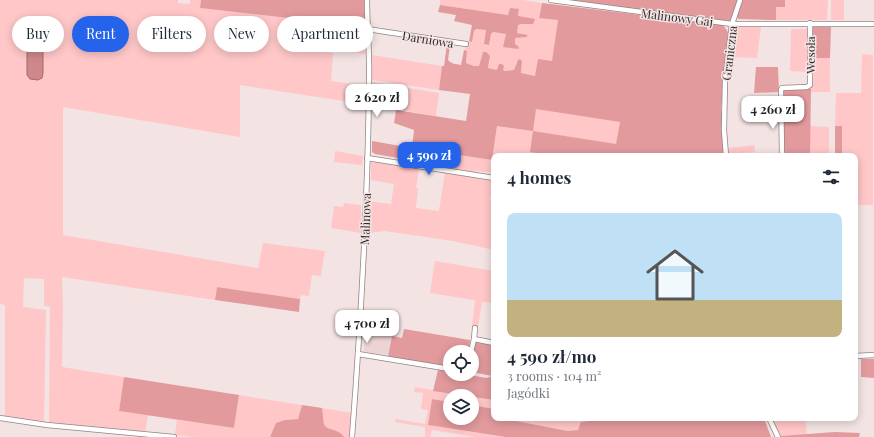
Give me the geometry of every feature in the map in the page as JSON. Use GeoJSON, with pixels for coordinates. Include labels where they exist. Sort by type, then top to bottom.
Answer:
{"type":"FeatureCollection","features":[{"type":"Feature","properties":{"kind":"street","name":"Malinowa"},"geometry":{"type":"LineString","coordinates":[[367,0],[367,16]]}},
{"type":"Feature","properties":{"kind":"street","name":"Malinowy Gaj"},"geometry":{"type":"LineString","coordinates":[[551,0],[732,24]]}},
{"type":"Feature","properties":{"kind":"street","name":"Graniczna"},"geometry":{"type":"LineString","coordinates":[[726,153],[724,130],[725,87],[732,24],[740,0]]}},
{"type":"Feature","properties":{"kind":"street","name":"Wesoła"},"geometry":{"type":"LineString","coordinates":[[782,153],[781,90],[783,88],[807,87],[810,85],[810,23]]}},
{"type":"Feature","properties":{"kind":"street"},"geometry":{"type":"LineString","coordinates":[[732,24],[874,24]]}},
{"type":"Feature","properties":{"kind":"street","name":"Darniowa"},"geometry":{"type":"LineString","coordinates":[[373,30],[466,44]]}},
{"type":"Feature","properties":{"kind":"street","name":"Malinowa"},"geometry":{"type":"LineString","coordinates":[[352,437],[358,354],[367,158],[369,81],[368,52]]}},
{"type":"Feature","properties":{"kind":"street"},"geometry":{"type":"LineString","coordinates":[[367,158],[491,178]]}},
{"type":"Feature","properties":{"kind":"street"},"geometry":{"type":"LineString","coordinates":[[473,345],[475,328]]}},
{"type":"Feature","properties":{"kind":"street"},"geometry":{"type":"LineString","coordinates":[[474,339],[491,342]]}},
{"type":"Feature","properties":{"kind":"street"},"geometry":{"type":"LineString","coordinates":[[358,354],[443,368]]}},
{"type":"Feature","properties":{"kind":"street"},"geometry":{"type":"LineString","coordinates":[[858,356],[874,355]]}},
{"type":"Feature","properties":{"kind":"street"},"geometry":{"type":"LineString","coordinates":[[0,418],[39,424],[174,437]]}},
{"type":"Feature","properties":{"kind":"street"},"geometry":{"type":"LineString","coordinates":[[770,421],[778,437]]}},
{"type":"Feature","properties":{"kind":"shaded area"},"geometry":{"type":"Polygon","coordinates":[[[0,0],[178,0],[178,3],[190,4],[190,0],[201,0],[200,8],[281,16],[277,16],[277,52],[333,53],[331,81],[365,86],[363,104],[240,85],[240,137],[63,107],[63,235],[258,268],[263,243],[325,251],[321,276],[312,275],[309,296],[301,295],[300,299],[217,287],[215,300],[62,277],[62,367],[124,377],[119,411],[148,415],[145,432],[49,423],[50,307],[44,306],[44,279],[24,278],[23,307],[46,310],[44,422],[5,418],[5,305],[0,304],[0,0]]]}},
{"type":"Feature","properties":{"kind":"shaded area"},"geometry":{"type":"Polygon","coordinates":[[[201,0],[364,0],[365,16],[277,17],[200,8],[201,0]]]}},
{"type":"Feature","properties":{"kind":"shaded area"},"geometry":{"type":"Polygon","coordinates":[[[440,0],[523,0],[542,3],[539,17],[558,20],[552,62],[536,76],[521,73],[522,61],[518,60],[514,70],[508,71],[488,68],[490,61],[483,52],[479,66],[466,63],[467,51],[465,50],[467,41],[472,42],[474,31],[476,29],[486,30],[484,44],[489,45],[491,34],[493,32],[506,34],[515,44],[515,38],[528,35],[517,33],[518,25],[528,24],[518,16],[519,10],[509,15],[440,5],[440,0]]]}},
{"type":"Feature","properties":{"kind":"shaded area"},"geometry":{"type":"Polygon","coordinates":[[[566,0],[738,0],[730,21],[566,0]]]}},
{"type":"Feature","properties":{"kind":"shaded area"},"geometry":{"type":"Polygon","coordinates":[[[742,0],[785,0],[785,7],[776,7],[776,20],[738,19],[737,16],[742,0]]]}},
{"type":"Feature","properties":{"kind":"shaded area"},"geometry":{"type":"Polygon","coordinates":[[[785,0],[828,0],[827,20],[776,20],[776,7],[785,7],[785,0]]]}},
{"type":"Feature","properties":{"kind":"shaded area"},"geometry":{"type":"Polygon","coordinates":[[[831,0],[844,0],[844,20],[831,20],[831,0]]]}},
{"type":"Feature","properties":{"kind":"shaded area"},"geometry":{"type":"Polygon","coordinates":[[[542,3],[723,25],[728,32],[721,111],[723,111],[725,153],[537,153],[530,152],[533,131],[497,126],[491,160],[412,148],[414,130],[394,123],[396,110],[466,121],[470,94],[439,90],[447,44],[450,45],[448,60],[452,63],[461,65],[464,50],[467,51],[466,63],[479,66],[483,52],[486,52],[490,56],[488,68],[497,70],[499,64],[502,64],[504,66],[503,70],[505,71],[514,70],[518,60],[520,59],[522,61],[521,73],[535,76],[538,59],[552,61],[558,20],[539,18],[542,3]],[[536,109],[533,131],[616,144],[620,122],[536,109]]]}},
{"type":"Feature","properties":{"kind":"shaded area"},"geometry":{"type":"Polygon","coordinates":[[[440,5],[508,15],[510,8],[519,9],[518,16],[535,19],[533,24],[518,25],[517,33],[528,35],[526,37],[515,38],[515,44],[519,49],[503,47],[506,34],[493,32],[491,34],[489,45],[484,44],[486,30],[476,29],[474,31],[472,42],[469,41],[472,25],[454,21],[456,15],[438,12],[440,5]]]}},
{"type":"Feature","properties":{"kind":"shaded area"},"geometry":{"type":"Polygon","coordinates":[[[738,26],[761,27],[757,58],[731,57],[734,28],[738,26]]]}},
{"type":"Feature","properties":{"kind":"shaded area"},"geometry":{"type":"Polygon","coordinates":[[[812,26],[831,26],[830,58],[811,58],[812,26]]]}},
{"type":"Feature","properties":{"kind":"shaded area"},"geometry":{"type":"Polygon","coordinates":[[[791,29],[808,29],[807,72],[790,71],[791,29]]]}},
{"type":"Feature","properties":{"kind":"shaded area"},"geometry":{"type":"Polygon","coordinates":[[[27,52],[43,52],[42,78],[38,80],[30,79],[27,75],[27,52]]]}},
{"type":"Feature","properties":{"kind":"shaded area"},"geometry":{"type":"Polygon","coordinates":[[[352,52],[365,52],[365,54],[352,52]]]}},
{"type":"Feature","properties":{"kind":"shaded area"},"geometry":{"type":"Polygon","coordinates":[[[862,54],[873,55],[873,205],[858,205],[858,153],[842,153],[842,126],[835,126],[836,93],[861,93],[862,54]]]}},
{"type":"Feature","properties":{"kind":"shaded area"},"geometry":{"type":"Polygon","coordinates":[[[372,55],[442,66],[439,90],[372,80],[372,55]]]}},
{"type":"Feature","properties":{"kind":"shaded area"},"geometry":{"type":"Polygon","coordinates":[[[811,58],[830,58],[830,92],[811,92],[811,58]]]}},
{"type":"Feature","properties":{"kind":"shaded area"},"geometry":{"type":"Polygon","coordinates":[[[756,67],[778,67],[779,92],[754,93],[756,67]]]}},
{"type":"Feature","properties":{"kind":"shaded area"},"geometry":{"type":"Polygon","coordinates":[[[372,82],[439,93],[436,116],[372,105],[372,82]]]}},
{"type":"Feature","properties":{"kind":"shaded area"},"geometry":{"type":"Polygon","coordinates":[[[811,89],[810,153],[784,153],[783,90],[811,89]]]}},
{"type":"Feature","properties":{"kind":"shaded area"},"geometry":{"type":"Polygon","coordinates":[[[536,108],[620,122],[616,145],[533,131],[547,153],[493,153],[497,126],[536,108]]]}},
{"type":"Feature","properties":{"kind":"shaded area"},"geometry":{"type":"Polygon","coordinates":[[[810,126],[829,127],[829,153],[810,153],[810,126]]]}},
{"type":"Feature","properties":{"kind":"shaded area"},"geometry":{"type":"Polygon","coordinates":[[[835,126],[842,126],[842,153],[835,153],[835,126]]]}},
{"type":"Feature","properties":{"kind":"shaded area"},"geometry":{"type":"Polygon","coordinates":[[[372,141],[412,148],[410,160],[375,154],[372,152],[372,141]]]}},
{"type":"Feature","properties":{"kind":"shaded area"},"geometry":{"type":"Polygon","coordinates":[[[754,145],[755,152],[728,153],[729,148],[754,145]]]}},
{"type":"Feature","properties":{"kind":"shaded area"},"geometry":{"type":"Polygon","coordinates":[[[412,148],[491,160],[491,173],[476,171],[475,173],[465,172],[448,166],[410,160],[412,148]]]}},
{"type":"Feature","properties":{"kind":"shaded area"},"geometry":{"type":"Polygon","coordinates":[[[335,151],[363,156],[362,165],[334,162],[335,151]]]}},
{"type":"Feature","properties":{"kind":"shaded area"},"geometry":{"type":"Polygon","coordinates":[[[374,161],[418,168],[416,208],[439,211],[445,172],[491,179],[491,249],[453,241],[385,231],[368,233],[368,201],[391,204],[394,184],[371,180],[371,162],[374,161]]]}},
{"type":"Feature","properties":{"kind":"shaded area"},"geometry":{"type":"Polygon","coordinates":[[[344,203],[361,205],[361,233],[331,228],[334,206],[343,207],[344,203]]]}},
{"type":"Feature","properties":{"kind":"shaded area"},"geometry":{"type":"Polygon","coordinates":[[[435,261],[491,270],[491,303],[482,302],[478,327],[472,326],[474,300],[430,293],[435,261]]]}},
{"type":"Feature","properties":{"kind":"shaded area"},"geometry":{"type":"Polygon","coordinates":[[[217,287],[300,299],[299,312],[215,300],[217,287]]]}},
{"type":"Feature","properties":{"kind":"shaded area"},"geometry":{"type":"Polygon","coordinates":[[[404,329],[470,340],[470,345],[443,345],[443,367],[388,357],[392,336],[402,338],[404,329]]]}},
{"type":"Feature","properties":{"kind":"shaded area"},"geometry":{"type":"Polygon","coordinates":[[[365,333],[392,336],[389,355],[364,352],[365,333]]]}},
{"type":"Feature","properties":{"kind":"shaded area"},"geometry":{"type":"Polygon","coordinates":[[[475,341],[491,344],[491,376],[479,373],[479,345],[474,345],[475,341]]]}},
{"type":"Feature","properties":{"kind":"shaded area"},"geometry":{"type":"Polygon","coordinates":[[[861,359],[874,359],[874,378],[861,377],[861,359]]]}},
{"type":"Feature","properties":{"kind":"shaded area"},"geometry":{"type":"Polygon","coordinates":[[[438,370],[443,371],[443,381],[479,381],[479,377],[487,378],[491,376],[491,400],[479,398],[479,389],[443,389],[443,392],[433,391],[438,370]]]}},
{"type":"Feature","properties":{"kind":"shaded area"},"geometry":{"type":"Polygon","coordinates":[[[124,377],[239,395],[234,428],[119,411],[124,377]]]}},
{"type":"Feature","properties":{"kind":"shaded area"},"geometry":{"type":"Polygon","coordinates":[[[415,387],[443,392],[443,401],[432,399],[428,425],[506,437],[475,437],[432,430],[430,437],[425,437],[425,427],[395,422],[396,419],[425,424],[428,410],[421,409],[423,393],[414,392],[415,387]]]}},
{"type":"Feature","properties":{"kind":"shaded area"},"geometry":{"type":"Polygon","coordinates":[[[239,395],[302,405],[298,419],[285,420],[271,433],[270,437],[196,437],[175,435],[177,420],[234,428],[239,395]]]}},
{"type":"Feature","properties":{"kind":"shaded area"},"geometry":{"type":"Polygon","coordinates":[[[479,398],[491,400],[491,408],[479,406],[479,398]]]}},
{"type":"Feature","properties":{"kind":"shaded area"},"geometry":{"type":"Polygon","coordinates":[[[432,399],[443,401],[443,425],[479,425],[479,406],[491,408],[491,421],[516,421],[568,431],[578,430],[581,422],[589,421],[765,421],[771,437],[506,437],[428,425],[432,399]]]}},
{"type":"Feature","properties":{"kind":"shaded area"},"geometry":{"type":"Polygon","coordinates":[[[302,405],[322,408],[325,426],[339,432],[344,437],[270,437],[276,423],[285,420],[298,419],[302,405]]]}},
{"type":"Feature","properties":{"kind":"shaded area"},"geometry":{"type":"Polygon","coordinates":[[[322,408],[352,413],[350,437],[344,437],[339,432],[325,426],[322,408]]]}},
{"type":"Feature","properties":{"kind":"shaded area"},"geometry":{"type":"Polygon","coordinates":[[[516,421],[589,421],[578,430],[568,431],[516,421]]]}},
{"type":"Feature","properties":{"kind":"shaded area"},"geometry":{"type":"Polygon","coordinates":[[[773,421],[805,421],[807,434],[780,436],[773,421]]]}},
{"type":"Feature","properties":{"kind":"shaded area"},"geometry":{"type":"Polygon","coordinates":[[[835,432],[860,433],[859,437],[780,437],[780,436],[835,432]]]}}]}
